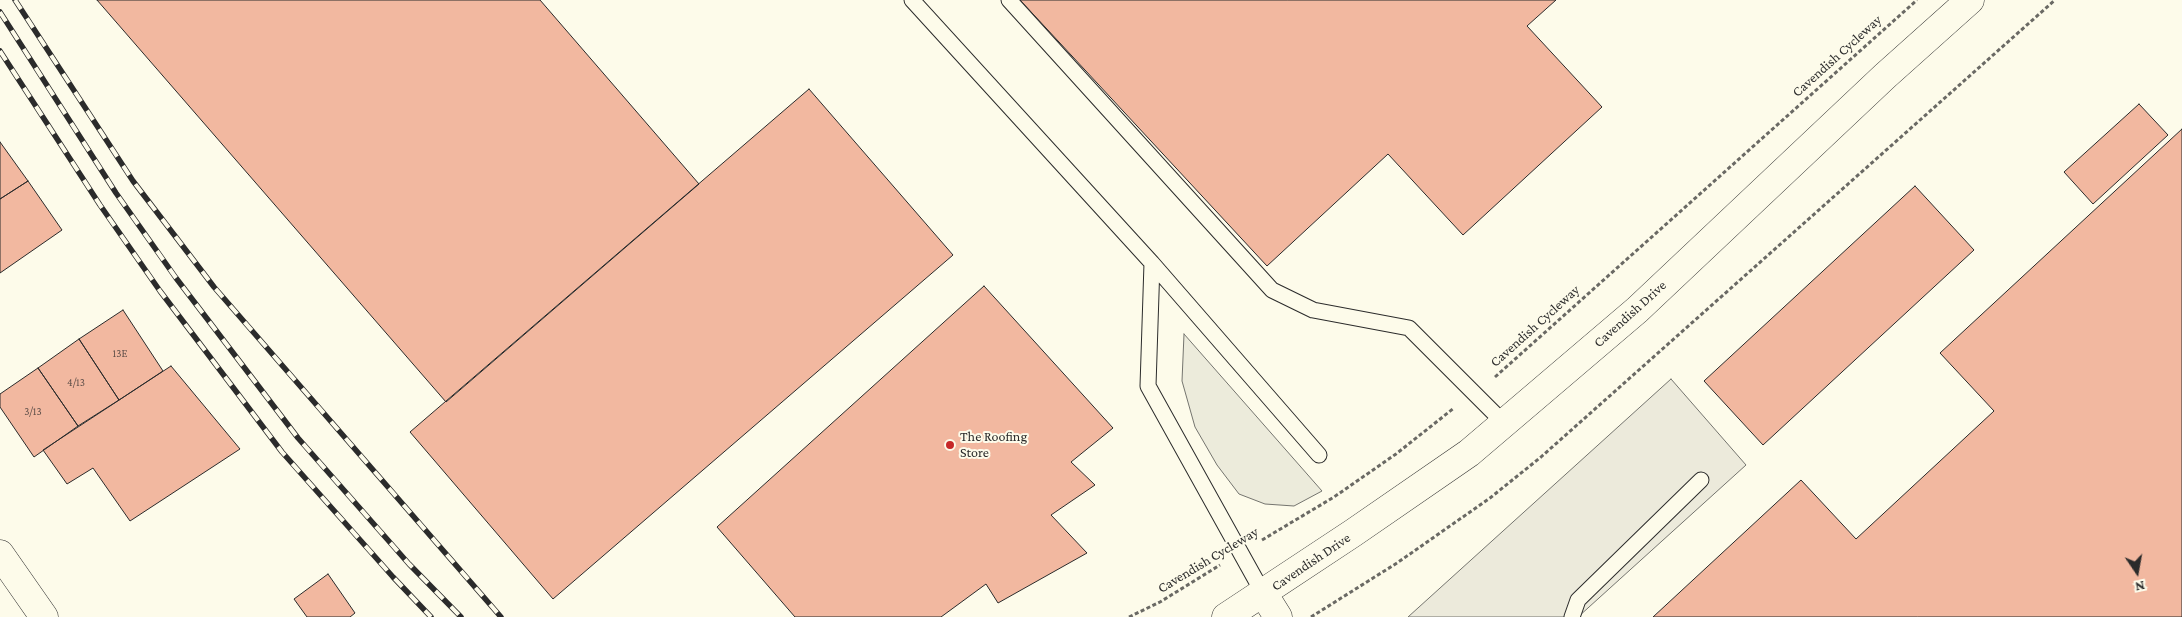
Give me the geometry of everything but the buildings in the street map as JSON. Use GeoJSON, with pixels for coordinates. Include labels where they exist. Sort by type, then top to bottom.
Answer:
{"type":"FeatureCollection","features":[{"type":"Feature","properties":{"kind":"main road","name":"Cavendish Drive"},"geometry":{"type":"LineString","coordinates":[[1226,617],[1263,594],[1469,453],[1637,310],[1885,76],[1970,0]]}},
{"type":"Feature","properties":{"kind":"main road"},"geometry":{"type":"LineString","coordinates":[[0,554],[44,617]]}},
{"type":"Feature","properties":{"kind":"main road","name":"Cavendish Drive"},"geometry":{"type":"LineString","coordinates":[[1209,617],[1263,594]]}},
{"type":"Feature","properties":{"kind":"main road"},"geometry":{"type":"LineString","coordinates":[[1263,594],[1278,617]]}},
{"type":"Feature","properties":{"kind":"lane"},"geometry":{"type":"LineString","coordinates":[[912,0],[1152,263],[1319,455]]}},
{"type":"Feature","properties":{"kind":"lane"},"geometry":{"type":"LineString","coordinates":[[1009,0],[1272,290],[1313,310],[1409,328],[1504,423]]}},
{"type":"Feature","properties":{"kind":"lane"},"geometry":{"type":"LineString","coordinates":[[1152,263],[1148,386],[1263,594]]}},
{"type":"Feature","properties":{"kind":"lane"},"geometry":{"type":"LineString","coordinates":[[1572,617],[1578,600],[1701,480]]}},
{"type":"Feature","properties":{"kind":"path","name":"Cavendish Cycleway"},"geometry":{"type":"LineString","coordinates":[[1129,617],[1160,602],[1334,497],[1396,454],[1474,394],[1668,224],[1917,0]]}},
{"type":"Feature","properties":{"kind":"path"},"geometry":{"type":"LineString","coordinates":[[1311,617],[1397,563],[1490,498],[1541,457],[2055,0]]}},
{"type":"Feature","properties":{"kind":"shaded area"},"geometry":{"type":"Polygon","coordinates":[[[1184,334],[1322,491],[1294,506],[1265,504],[1239,494],[1217,465],[1195,427],[1182,381],[1184,334]]]}},
{"type":"Feature","properties":{"kind":"shaded area"},"geometry":{"type":"Polygon","coordinates":[[[1671,379],[1746,465],[1578,617],[1408,617],[1671,379]]]}},
{"type":"Feature","properties":{"kind":"railway"},"geometry":{"type":"LineString","coordinates":[[15,0],[133,181],[214,287],[501,617]]}},
{"type":"Feature","properties":{"kind":"railway"},"geometry":{"type":"LineString","coordinates":[[0,12],[116,193],[176,278],[298,438],[409,564],[461,617]]}},
{"type":"Feature","properties":{"kind":"railway"},"geometry":{"type":"LineString","coordinates":[[0,51],[100,205],[160,291],[282,452],[431,617]]}},
{"type":"Feature","properties":{"kind":"place","name":"The Roofing Store"},"geometry":{"type":"Point","coordinates":[950,445]}}]}
